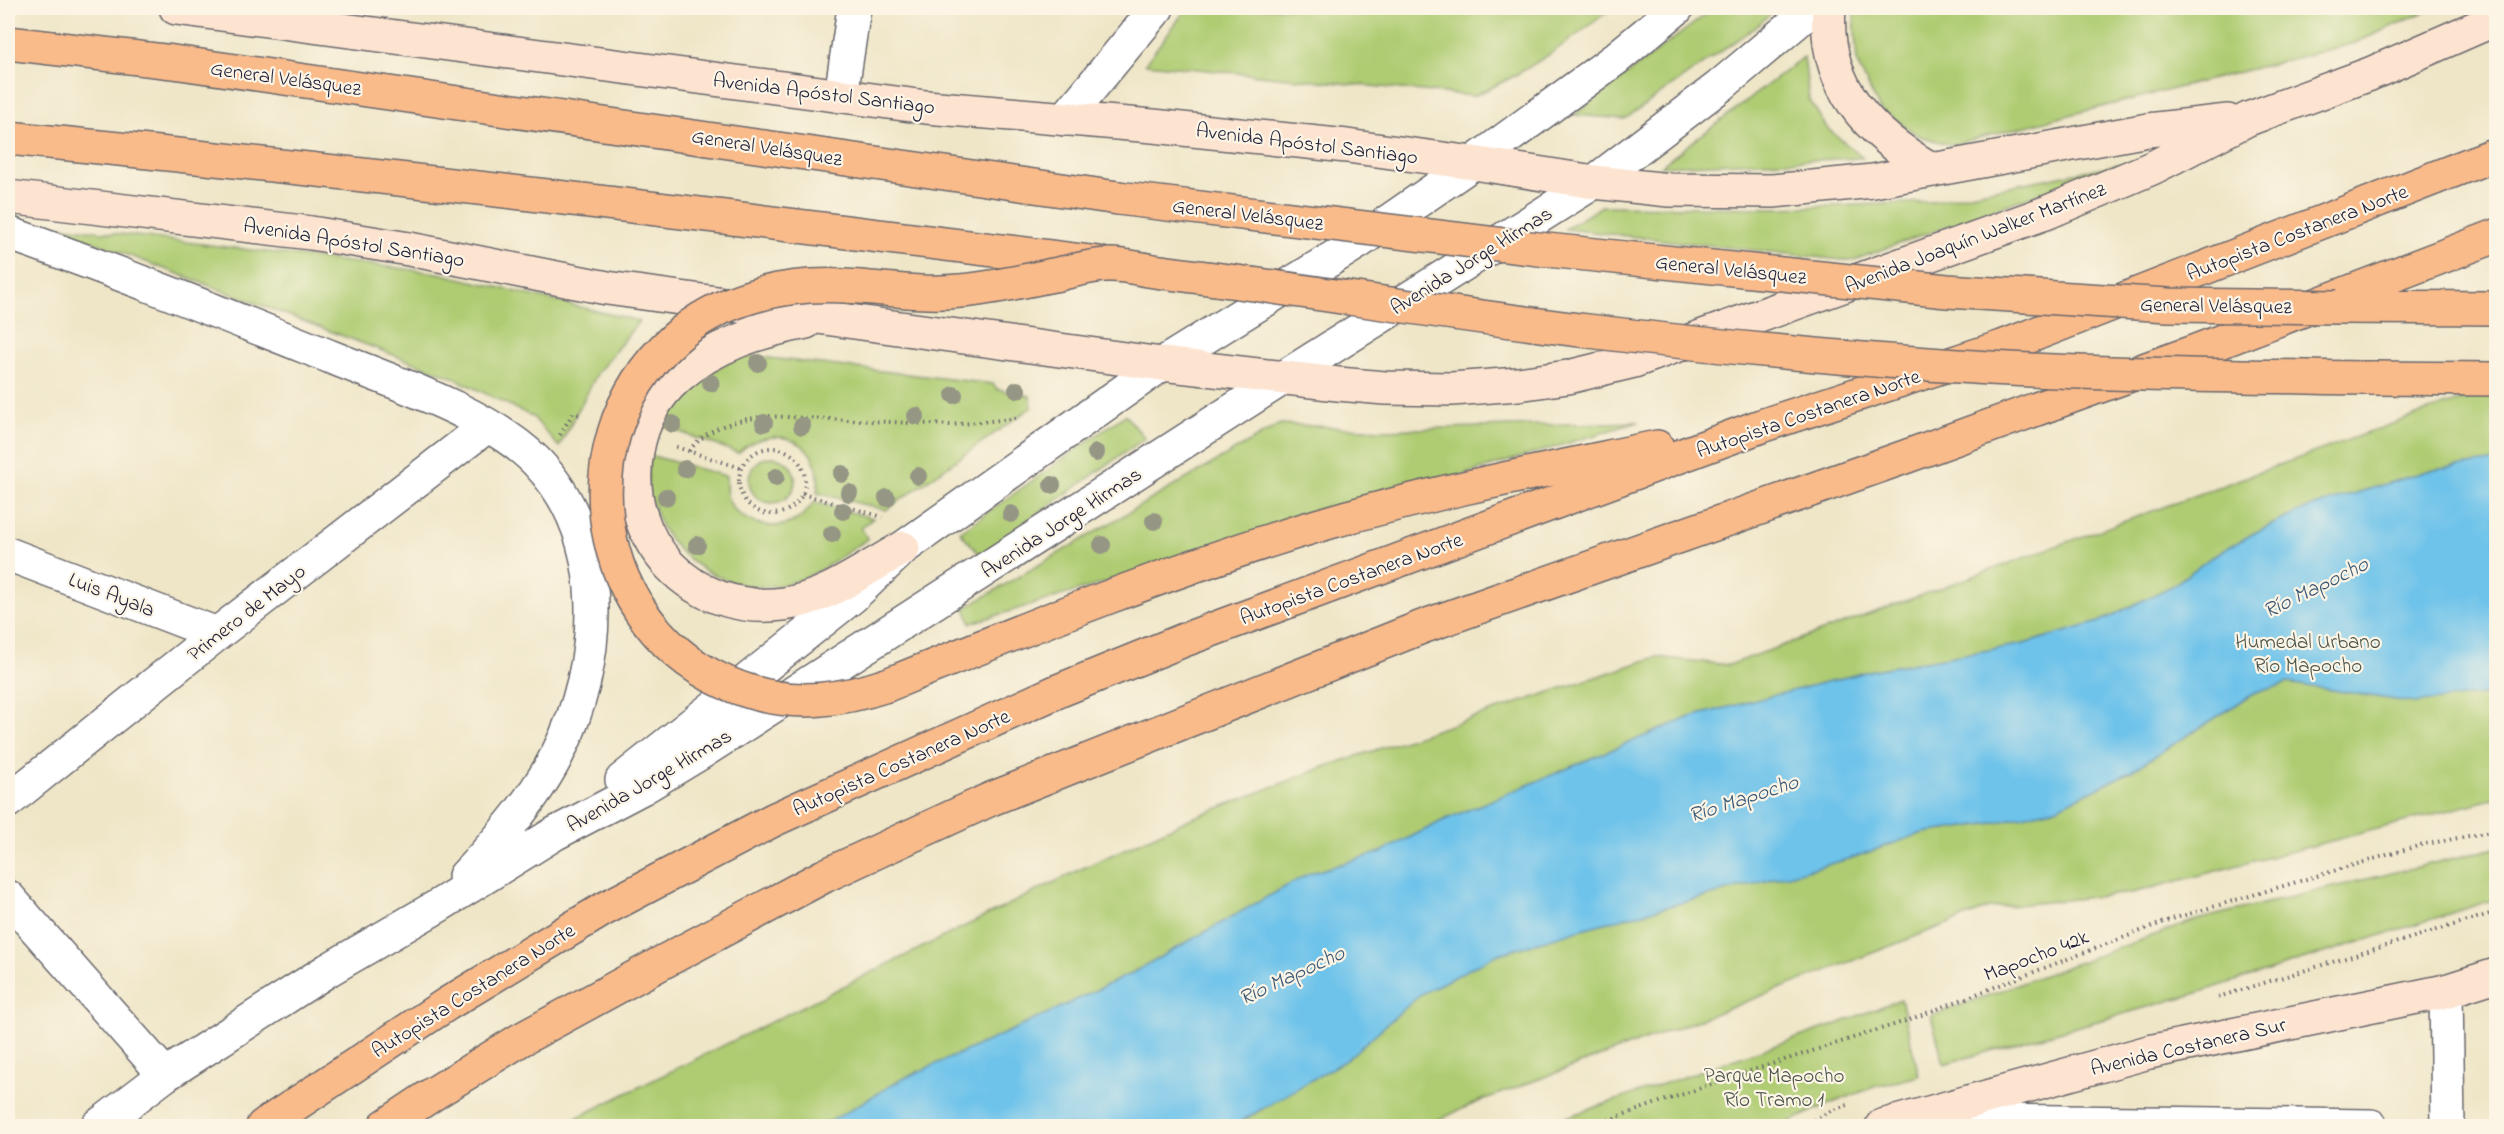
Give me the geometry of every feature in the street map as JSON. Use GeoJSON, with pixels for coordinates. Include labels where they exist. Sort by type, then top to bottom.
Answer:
{"type":"FeatureCollection","features":[{"type":"Feature","properties":{"kind":"highway","name":"General Velásquez"},"geometry":{"type":"LineString","coordinates":[[8,43],[184,64],[1118,198],[1547,250],[1958,292],[2168,305],[2496,308]]}},
{"type":"Feature","properties":{"kind":"highway"},"geometry":{"type":"LineString","coordinates":[[8,138],[567,197],[1109,264],[1587,330],[1839,357],[1992,368],[2135,373],[2496,379]]}},
{"type":"Feature","properties":{"kind":"highway","name":"Autopista Costanera Norte"},"geometry":{"type":"LineString","coordinates":[[263,1126],[447,1004],[595,914],[773,820],[1048,695],[1184,640],[1761,426],[2002,347],[2496,154]]}},
{"type":"Feature","properties":{"kind":"highway"},"geometry":{"type":"LineString","coordinates":[[386,1126],[520,1040],[663,962],[824,876],[991,799],[1422,627],[1902,458],[2239,334],[2496,236]]}},
{"type":"Feature","properties":{"kind":"highway"},"geometry":{"type":"LineString","coordinates":[[1109,264],[981,289],[949,292],[910,292],[805,285],[774,290],[728,305],[700,319],[674,339],[651,364],[632,391],[618,421],[608,453],[604,486],[606,519],[612,552],[624,583],[642,613],[664,640],[699,668],[719,680],[751,692],[785,699],[820,700],[854,696],[1167,576],[1329,522],[1422,497],[1761,426]]}},
{"type":"Feature","properties":{"kind":"main road","name":"Avenida Apóstol Santiago"},"geometry":{"type":"LineString","coordinates":[[176,8],[219,10],[938,108],[1347,146],[1473,163]]}},
{"type":"Feature","properties":{"kind":"main road"},"geometry":{"type":"LineString","coordinates":[[1829,8],[1830,44],[1844,89],[1851,103],[1860,115],[1894,146],[1933,170]]}},
{"type":"Feature","properties":{"kind":"main road","name":"Avenida Joaquín Walker Martínez"},"geometry":{"type":"LineString","coordinates":[[1162,364],[1385,388],[1452,389],[1518,384],[1568,377],[1634,361],[2048,212],[2152,168],[2248,119],[2370,74],[2496,19]]}},
{"type":"Feature","properties":{"kind":"main road","name":"Avenida Joaquín Walker Martínez"},"geometry":{"type":"LineString","coordinates":[[1473,163],[1594,182],[1669,190],[1773,191],[1873,181],[2148,130],[2248,119]]}},
{"type":"Feature","properties":{"kind":"main road","name":"Avenida Apóstol Santiago"},"geometry":{"type":"LineString","coordinates":[[8,197],[311,233],[420,251],[607,288],[1162,364]]}},
{"type":"Feature","properties":{"kind":"main road"},"geometry":{"type":"LineString","coordinates":[[826,318],[792,325],[735,342],[703,358],[676,378],[659,398],[645,420],[640,436],[633,471],[635,498],[642,523],[654,546],[670,566],[689,583],[711,596],[736,603],[761,606],[786,604],[811,598],[903,548]]}},
{"type":"Feature","properties":{"kind":"main road","name":"Avenida Costanera Sur"},"geometry":{"type":"LineString","coordinates":[[1895,1123],[2150,1052],[2446,991],[2496,975]]}},
{"type":"Feature","properties":{"kind":"street"},"geometry":{"type":"LineString","coordinates":[[840,96],[854,8]]}},
{"type":"Feature","properties":{"kind":"street"},"geometry":{"type":"LineString","coordinates":[[1065,119],[1157,8]]}},
{"type":"Feature","properties":{"kind":"street","name":"Avenida Jorge Hirmas"},"geometry":{"type":"LineString","coordinates":[[554,834],[852,597],[903,548],[1162,364],[1360,241],[1473,163],[1614,60],[1677,8]]}},
{"type":"Feature","properties":{"kind":"street","name":"Avenida Jorge Hirmas"},"geometry":{"type":"LineString","coordinates":[[554,834],[642,788],[700,753],[1283,378],[1594,182],[1720,86],[1813,8]]}},
{"type":"Feature","properties":{"kind":"street"},"geometry":{"type":"LineString","coordinates":[[8,233],[171,293],[448,405],[511,441],[534,459],[559,490],[581,534],[590,589],[590,648],[575,711],[556,759],[493,846],[438,906]]}},
{"type":"Feature","properties":{"kind":"street","name":"Primero de Mayo"},"geometry":{"type":"LineString","coordinates":[[8,801],[217,634],[487,426]]}},
{"type":"Feature","properties":{"kind":"street","name":"Luis Ayala"},"geometry":{"type":"LineString","coordinates":[[8,554],[217,634]]}},
{"type":"Feature","properties":{"kind":"street"},"geometry":{"type":"LineString","coordinates":[[98,1126],[165,1075],[328,970],[438,906],[554,834]]}},
{"type":"Feature","properties":{"kind":"street"},"geometry":{"type":"LineString","coordinates":[[8,897],[165,1075]]}},
{"type":"Feature","properties":{"kind":"street"},"geometry":{"type":"LineString","coordinates":[[2446,991],[2448,1126]]}},
{"type":"Feature","properties":{"kind":"street"},"geometry":{"type":"LineString","coordinates":[[1895,1123],[2371,1126]]}},
{"type":"Feature","properties":{"kind":"path"},"geometry":{"type":"LineString","coordinates":[[689,451],[698,439],[712,431],[745,419],[767,416],[951,425],[1029,418]]}},
{"type":"Feature","properties":{"kind":"path"},"geometry":{"type":"LineString","coordinates":[[772,448],[783,450],[792,455],[800,464],[804,474],[802,494],[795,506],[784,513],[761,513],[750,507],[743,498],[739,486],[739,474],[743,464],[751,455],[760,450],[772,448]]}},
{"type":"Feature","properties":{"kind":"path"},"geometry":{"type":"LineString","coordinates":[[802,494],[885,518],[903,548]]}},
{"type":"Feature","properties":{"kind":"path","name":"Mapocho 42k"},"geometry":{"type":"LineString","coordinates":[[1592,1126],[1747,1072],[1906,1021],[2172,919],[2421,845],[2496,831]]}},
{"type":"Feature","properties":{"kind":"green space"},"geometry":{"type":"Polygon","coordinates":[[[1187,8],[1612,8],[1546,57],[1473,96],[1145,64],[1187,8]]]}},
{"type":"Feature","properties":{"kind":"green space"},"geometry":{"type":"Polygon","coordinates":[[[1714,8],[1777,8],[1758,25],[1625,119],[1574,115],[1714,8]]]}},
{"type":"Feature","properties":{"kind":"green space"},"geometry":{"type":"Polygon","coordinates":[[[1859,8],[2433,8],[2355,43],[1951,145],[1919,136],[1879,108],[1857,63],[1854,14],[1859,8]]]}},
{"type":"Feature","properties":{"kind":"green space"},"geometry":{"type":"Polygon","coordinates":[[[1804,57],[1809,99],[1827,128],[1863,158],[1661,166],[1804,57]]]}},
{"type":"Feature","properties":{"kind":"green space"},"geometry":{"type":"Polygon","coordinates":[[[2120,164],[1851,261],[1565,229],[1602,206],[1781,208],[1930,202],[2120,164]]]}},
{"type":"Feature","properties":{"kind":"green space"},"geometry":{"type":"Polygon","coordinates":[[[48,225],[438,273],[639,321],[597,374],[559,447],[533,417],[452,377],[48,225]]]}},
{"type":"Feature","properties":{"kind":"green space"},"geometry":{"type":"Polygon","coordinates":[[[743,355],[993,384],[997,389],[1030,396],[1032,407],[886,510],[817,493],[818,475],[814,460],[806,449],[795,441],[781,437],[767,438],[752,443],[738,453],[658,424],[682,387],[743,355]]]}},
{"type":"Feature","properties":{"kind":"green space","name":"Humedal Urbano Río Mapocho"},"geometry":{"type":"Polygon","coordinates":[[[2496,390],[2496,798],[2132,893],[1989,908],[1704,1018],[1485,1099],[1424,1126],[560,1126],[1081,869],[1192,818],[1324,767],[1656,657],[1729,665],[2425,412],[2496,390]]]}},
{"type":"Feature","properties":{"kind":"green space"},"geometry":{"type":"Polygon","coordinates":[[[1125,415],[1145,438],[980,555],[960,532],[1125,415]]]}},
{"type":"Feature","properties":{"kind":"green space"},"geometry":{"type":"Polygon","coordinates":[[[1638,422],[971,623],[965,608],[1280,424],[1383,430],[1638,422]]]}},
{"type":"Feature","properties":{"kind":"green space"},"geometry":{"type":"Polygon","coordinates":[[[649,455],[726,476],[727,495],[731,504],[736,511],[752,522],[772,526],[790,523],[801,517],[814,502],[873,518],[861,528],[868,539],[819,571],[787,584],[754,586],[722,578],[693,562],[680,551],[663,529],[649,491],[649,455]]]}},
{"type":"Feature","properties":{"kind":"green space"},"geometry":{"type":"Polygon","coordinates":[[[772,457],[781,458],[788,464],[794,471],[794,489],[788,496],[781,502],[772,503],[763,502],[756,496],[750,489],[749,480],[750,471],[756,464],[763,458],[772,457]]]}},
{"type":"Feature","properties":{"kind":"green space"},"geometry":{"type":"Polygon","coordinates":[[[2496,848],[2496,899],[2194,994],[1944,1064],[1931,1016],[2196,920],[2496,848]]]}},
{"type":"Feature","properties":{"kind":"green space","name":"Parque Mapocho Río Tramo 1"},"geometry":{"type":"Polygon","coordinates":[[[1901,999],[1919,1076],[1874,1087],[1819,1108],[1781,1126],[1541,1126],[1837,1024],[1901,999]]]}},
{"type":"Feature","properties":{"kind":"water","name":"Río Mapocho"},"geometry":{"type":"Polygon","coordinates":[[[2496,461],[2496,693],[2414,703],[2288,683],[2253,694],[2130,772],[2056,808],[1994,823],[1923,833],[1849,859],[1586,928],[1496,955],[1421,994],[1346,1060],[1233,1126],[817,1126],[833,1120],[900,1080],[1015,1029],[1132,973],[1308,874],[1381,852],[1444,820],[1690,717],[1873,670],[2023,644],[2099,622],[2172,586],[2213,556],[2256,532],[2308,508],[2427,471],[2496,461]]]}}]}
